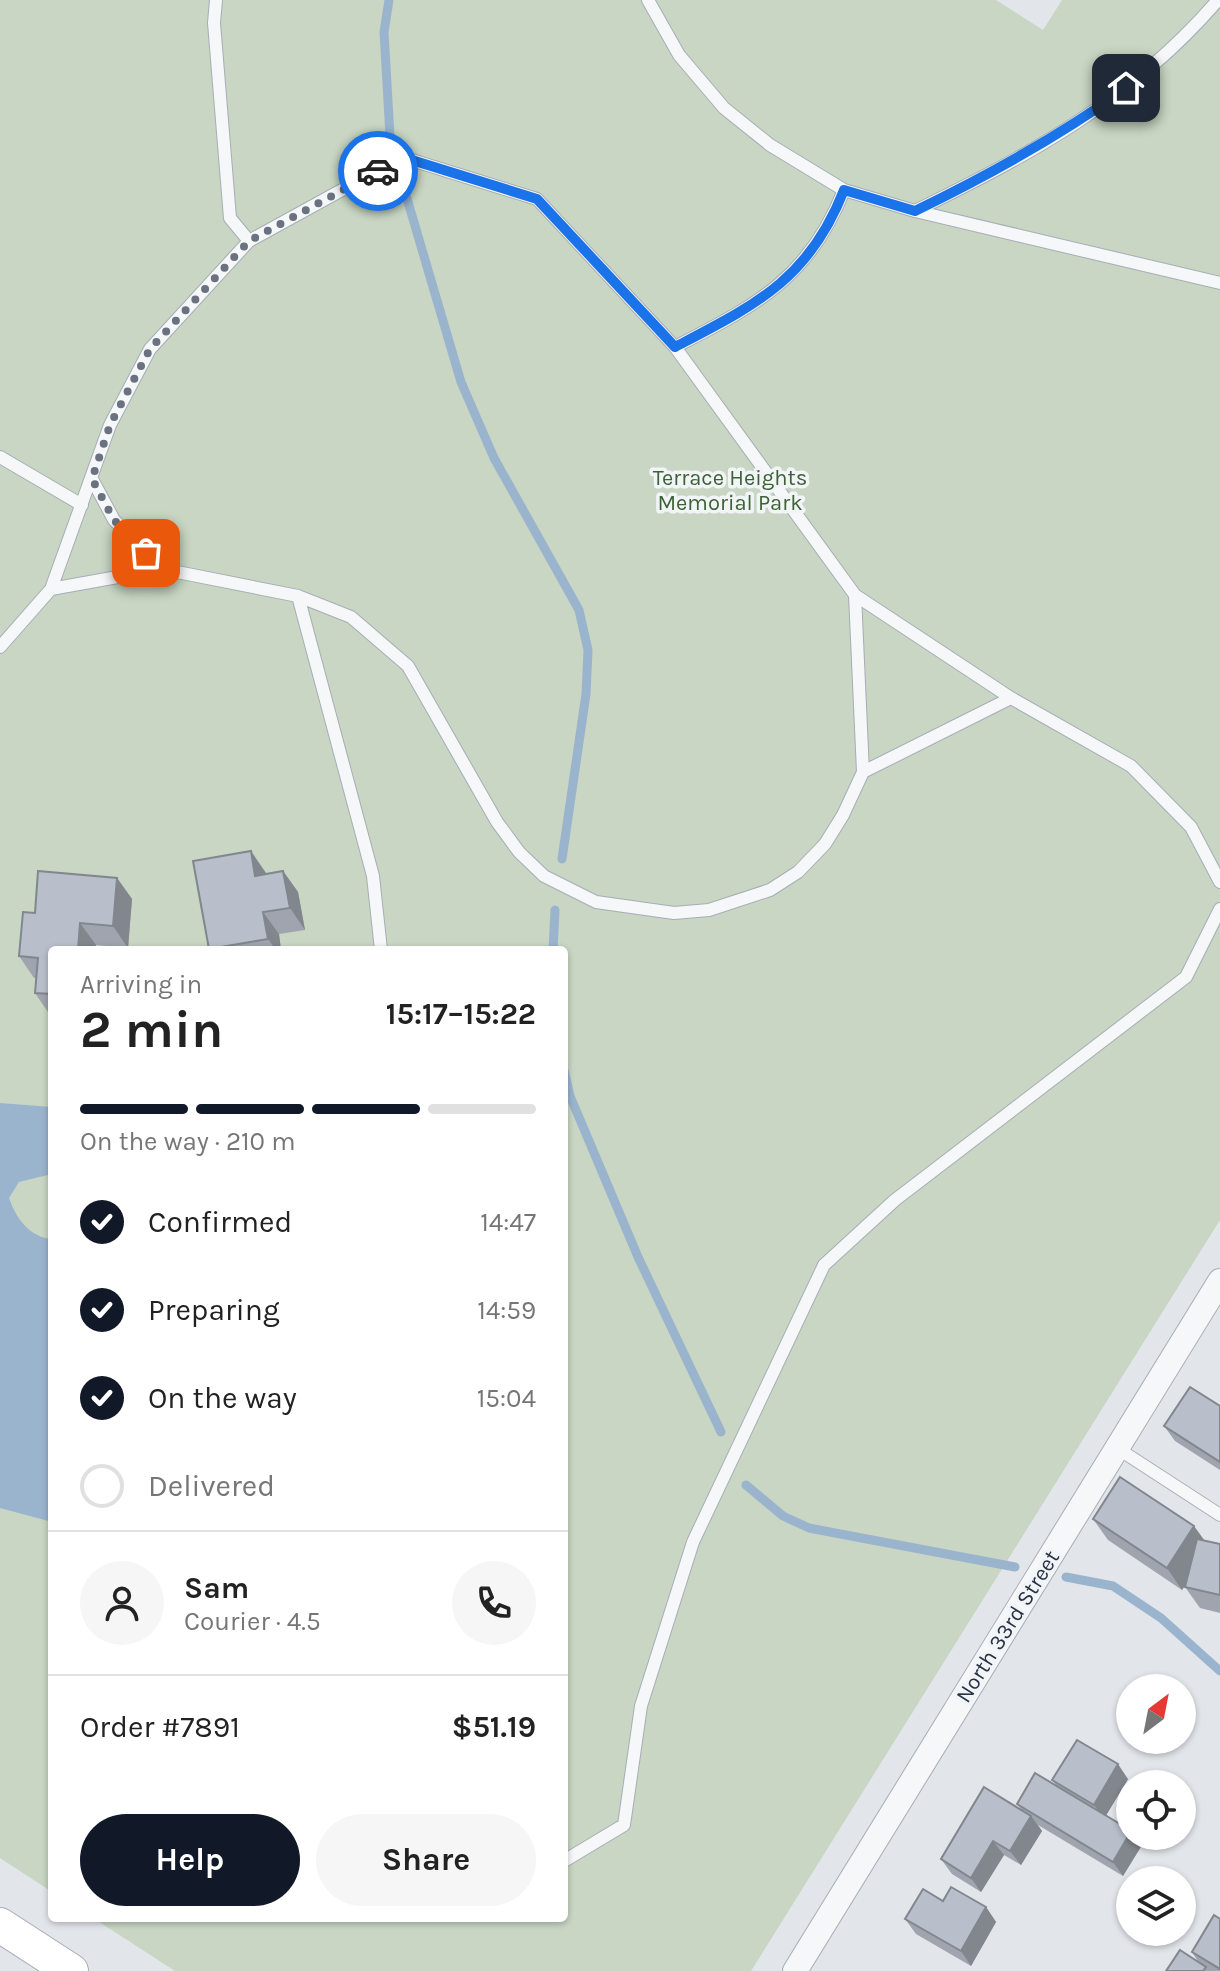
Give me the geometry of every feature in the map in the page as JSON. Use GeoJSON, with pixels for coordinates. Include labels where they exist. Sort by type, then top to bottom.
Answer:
{"type":"FeatureCollection","features":[{"type":"Feature","properties":{"kind":"main road"},"geometry":{"type":"LineString","coordinates":[[0,1925],[71,1971]]}},
{"type":"Feature","properties":{"kind":"street","name":"North 33rd Street"},"geometry":{"type":"LineString","coordinates":[[795,1971],[1220,1281]]}},
{"type":"Feature","properties":{"kind":"lane"},"geometry":{"type":"LineString","coordinates":[[216,0],[214,23],[230,218],[249,241]]}},
{"type":"Feature","properties":{"kind":"lane"},"geometry":{"type":"LineString","coordinates":[[648,0],[679,55],[724,108],[770,145],[844,190],[915,211],[1220,283]]}},
{"type":"Feature","properties":{"kind":"lane"},"geometry":{"type":"LineString","coordinates":[[915,211],[981,179],[1077,124],[1151,70],[1218,0]]}},
{"type":"Feature","properties":{"kind":"lane"},"geometry":{"type":"LineString","coordinates":[[0,647],[51,589],[110,425],[150,349],[249,241],[402,157],[537,199],[675,347],[855,595],[1011,698],[1131,766],[1191,827],[1220,882]]}},
{"type":"Feature","properties":{"kind":"lane"},"geometry":{"type":"LineString","coordinates":[[675,347],[747,310],[797,271],[830,226],[844,190]]}},
{"type":"Feature","properties":{"kind":"lane"},"geometry":{"type":"LineString","coordinates":[[0,457],[82,505]]}},
{"type":"Feature","properties":{"kind":"lane"},"geometry":{"type":"LineString","coordinates":[[92,479],[114,520],[162,569]]}},
{"type":"Feature","properties":{"kind":"lane"},"geometry":{"type":"LineString","coordinates":[[51,589],[162,569],[298,596],[351,617],[408,666],[497,822],[519,852],[544,876],[596,902],[674,913],[709,910],[770,890],[798,872],[825,844],[863,772],[855,595]]}},
{"type":"Feature","properties":{"kind":"lane"},"geometry":{"type":"LineString","coordinates":[[298,596],[373,876],[381,946]]}},
{"type":"Feature","properties":{"kind":"lane"},"geometry":{"type":"LineString","coordinates":[[863,772],[1011,698]]}},
{"type":"Feature","properties":{"kind":"lane"},"geometry":{"type":"LineString","coordinates":[[568,1859],[624,1825],[641,1706],[693,1542],[824,1265],[895,1200],[1186,977],[1220,909]]}},
{"type":"Feature","properties":{"kind":"lane"},"geometry":{"type":"LineString","coordinates":[[1117,1448],[1220,1515]]}},
{"type":"Feature","properties":{"kind":"green space","name":"Terrace Heights Memorial Park"},"geometry":{"type":"Polygon","coordinates":[[[0,0],[996,0],[1043,30],[1062,0],[1220,0],[1220,1220],[751,1971],[175,1971],[99,1922],[568,1922],[568,946],[48,946],[48,1889],[0,1858],[0,0]]]}},
{"type":"Feature","properties":{"kind":"water"},"geometry":{"type":"Polygon","coordinates":[[[0,1103],[48,1107],[48,1175],[19,1182],[9,1198],[24,1225],[37,1235],[48,1238],[48,1521],[0,1508],[0,1103]]]}},
{"type":"Feature","properties":{"kind":"building"},"geometry":{"type":"Polygon","coordinates":[[[251,851],[255,876],[283,871],[290,908],[263,912],[268,939],[208,946],[193,861],[251,851]]]}},
{"type":"Feature","properties":{"kind":"building"},"geometry":{"type":"Polygon","coordinates":[[[38,871],[117,878],[113,926],[80,923],[78,946],[48,946],[48,994],[35,993],[38,958],[19,956],[23,912],[35,913],[38,871]]]}},
{"type":"Feature","properties":{"kind":"building"},"geometry":{"type":"Polygon","coordinates":[[[1190,1387],[1220,1406],[1220,1462],[1164,1426],[1190,1387]]]}},
{"type":"Feature","properties":{"kind":"building"},"geometry":{"type":"Polygon","coordinates":[[[1120,1477],[1194,1526],[1167,1568],[1093,1519],[1120,1477]]]}},
{"type":"Feature","properties":{"kind":"building"},"geometry":{"type":"Polygon","coordinates":[[[1197,1539],[1220,1544],[1220,1595],[1185,1587],[1197,1539]]]}},
{"type":"Feature","properties":{"kind":"building"},"geometry":{"type":"Polygon","coordinates":[[[1077,1740],[1118,1764],[1094,1805],[1052,1780],[1077,1740]]]}},
{"type":"Feature","properties":{"kind":"building"},"geometry":{"type":"Polygon","coordinates":[[[1035,1773],[1116,1822],[1116,1850],[1120,1850],[1113,1862],[1017,1804],[1035,1773]]]}},
{"type":"Feature","properties":{"kind":"building"},"geometry":{"type":"Polygon","coordinates":[[[984,1787],[1031,1816],[1010,1851],[993,1841],[971,1878],[941,1859],[984,1787]]]}},
{"type":"Feature","properties":{"kind":"building"},"geometry":{"type":"Polygon","coordinates":[[[951,1887],[986,1907],[961,1951],[905,1919],[923,1889],[943,1901],[951,1887]]]}},
{"type":"Feature","properties":{"kind":"building"},"geometry":{"type":"Polygon","coordinates":[[[1214,1915],[1220,1919],[1220,1969],[1192,1952],[1214,1915]]]}},
{"type":"Feature","properties":{"kind":"building"},"geometry":{"type":"Polygon","coordinates":[[[1180,1950],[1206,1967],[1203,1971],[1166,1971],[1180,1950]]]}},
{"type":"Feature","properties":{"kind":"waterway"},"geometry":{"type":"LineString","coordinates":[[389,0],[384,32],[390,136]]}},
{"type":"Feature","properties":{"kind":"waterway"},"geometry":{"type":"LineString","coordinates":[[403,185],[461,382],[494,458],[579,610],[588,650],[586,694],[562,859]]}},
{"type":"Feature","properties":{"kind":"waterway"},"geometry":{"type":"LineString","coordinates":[[553,946],[555,910]]}},
{"type":"Feature","properties":{"kind":"waterway"},"geometry":{"type":"LineString","coordinates":[[568,1087],[638,1257],[721,1432]]}},
{"type":"Feature","properties":{"kind":"waterway"},"geometry":{"type":"LineString","coordinates":[[746,1485],[783,1516],[809,1528],[1015,1567]]}},
{"type":"Feature","properties":{"kind":"waterway"},"geometry":{"type":"LineString","coordinates":[[1066,1577],[1113,1586],[1161,1618],[1220,1671]]}},
{"type":"Feature","properties":{"kind":"way so far"},"geometry":{"type":"LineString","coordinates":[[146,553],[114,520],[92,479],[110,425],[150,349],[249,241],[378,171]]}},
{"type":"Feature","properties":{"kind":"route"},"geometry":{"type":"LineString","coordinates":[[378,171],[402,157],[537,199],[675,347],[747,310],[797,271],[830,226],[844,190],[915,211],[981,179],[1077,124],[1126,88]]}}]}
